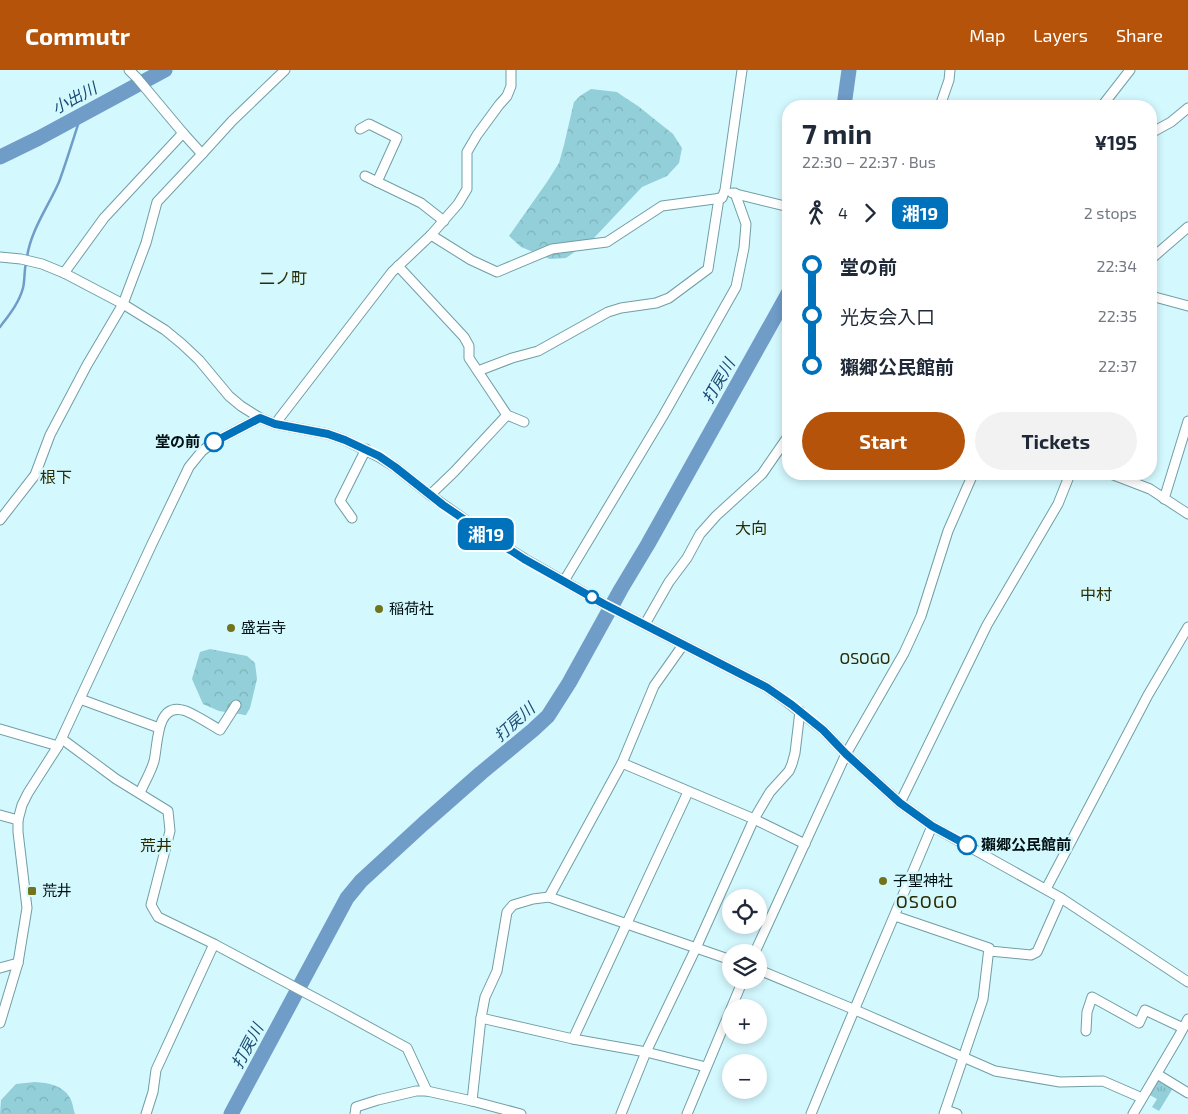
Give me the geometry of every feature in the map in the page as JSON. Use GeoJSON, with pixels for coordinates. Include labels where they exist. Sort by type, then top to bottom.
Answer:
{"type":"FeatureCollection","features":[{"type":"Feature","properties":{"kind":"street"},"geometry":{"type":"LineString","coordinates":[[129,70],[202,154]]}},
{"type":"Feature","properties":{"kind":"street"},"geometry":{"type":"LineString","coordinates":[[0,520],[35,475],[50,434],[87,365],[123,304],[146,243],[157,202],[232,122],[285,70]]}},
{"type":"Feature","properties":{"kind":"street"},"geometry":{"type":"LineString","coordinates":[[275,424],[392,272],[431,235],[458,204],[466,189],[467,152],[476,135],[507,96],[511,86],[511,70]]}},
{"type":"Feature","properties":{"kind":"street"},"geometry":{"type":"LineString","coordinates":[[431,235],[471,260],[497,272],[552,249],[607,242],[662,206],[722,198],[725,190],[742,70]]}},
{"type":"Feature","properties":{"kind":"street"},"geometry":{"type":"LineString","coordinates":[[942,100],[949,80],[950,70]]}},
{"type":"Feature","properties":{"kind":"street"},"geometry":{"type":"LineString","coordinates":[[1107,100],[1130,70]]}},
{"type":"Feature","properties":{"kind":"street"},"geometry":{"type":"LineString","coordinates":[[1157,130],[1171,122],[1188,108]]}},
{"type":"Feature","properties":{"kind":"street"},"geometry":{"type":"LineString","coordinates":[[360,129],[369,124],[397,138],[377,182]]}},
{"type":"Feature","properties":{"kind":"street"},"geometry":{"type":"LineString","coordinates":[[64,272],[104,218],[182,133]]}},
{"type":"Feature","properties":{"kind":"street"},"geometry":{"type":"LineString","coordinates":[[365,176],[421,203],[444,221]]}},
{"type":"Feature","properties":{"kind":"street"},"geometry":{"type":"LineString","coordinates":[[725,190],[782,205]]}},
{"type":"Feature","properties":{"kind":"street"},"geometry":{"type":"LineString","coordinates":[[564,581],[663,416],[736,287],[744,248],[746,224],[735,193]]}},
{"type":"Feature","properties":{"kind":"street"},"geometry":{"type":"LineString","coordinates":[[478,371],[512,358],[538,351],[608,312],[621,308],[656,304],[669,298],[708,269],[719,198]]}},
{"type":"Feature","properties":{"kind":"street"},"geometry":{"type":"LineString","coordinates":[[1157,254],[1188,227]]}},
{"type":"Feature","properties":{"kind":"street"},"geometry":{"type":"LineString","coordinates":[[0,257],[21,259],[64,272],[123,304],[182,344],[199,360],[229,396],[260,418],[275,424],[328,434],[366,450],[395,467],[430,495],[524,559],[604,604],[766,687],[823,730],[846,754],[900,803],[932,826],[1061,898],[1188,982]]}},
{"type":"Feature","properties":{"kind":"street"},"geometry":{"type":"LineString","coordinates":[[398,266],[464,337],[469,346],[469,358],[508,415],[524,422]]}},
{"type":"Feature","properties":{"kind":"street"},"geometry":{"type":"LineString","coordinates":[[1157,298],[1188,306]]}},
{"type":"Feature","properties":{"kind":"street"},"geometry":{"type":"LineString","coordinates":[[430,495],[508,415]]}},
{"type":"Feature","properties":{"kind":"street"},"geometry":{"type":"LineString","coordinates":[[0,1023],[18,963],[27,908],[18,832],[18,820],[22,805],[60,743],[189,467],[214,442],[260,418]]}},
{"type":"Feature","properties":{"kind":"street"},"geometry":{"type":"LineString","coordinates":[[1164,498],[1188,420]]}},
{"type":"Feature","properties":{"kind":"street"},"geometry":{"type":"LineString","coordinates":[[645,624],[700,534],[716,516],[762,474],[782,445]]}},
{"type":"Feature","properties":{"kind":"street"},"geometry":{"type":"LineString","coordinates":[[352,518],[340,501],[366,450]]}},
{"type":"Feature","properties":{"kind":"street"},"geometry":{"type":"LineString","coordinates":[[759,944],[846,754],[907,645],[920,616],[948,531],[969,480]]}},
{"type":"Feature","properties":{"kind":"street"},"geometry":{"type":"LineString","coordinates":[[900,803],[987,626],[1058,504],[1068,480]]}},
{"type":"Feature","properties":{"kind":"street"},"geometry":{"type":"LineString","coordinates":[[1127,480],[1150,489],[1188,514]]}},
{"type":"Feature","properties":{"kind":"street"},"geometry":{"type":"LineString","coordinates":[[1046,889],[1148,695],[1188,627]]}},
{"type":"Feature","properties":{"kind":"street"},"geometry":{"type":"LineString","coordinates":[[549,897],[622,763],[654,686],[684,645]]}},
{"type":"Feature","properties":{"kind":"street"},"geometry":{"type":"LineString","coordinates":[[80,699],[159,728]]}},
{"type":"Feature","properties":{"kind":"street"},"geometry":{"type":"LineString","coordinates":[[140,793],[153,762],[163,716],[176,709],[184,710],[220,730],[236,705]]}},
{"type":"Feature","properties":{"kind":"street"},"geometry":{"type":"LineString","coordinates":[[621,1114],[646,1052],[696,948],[754,819],[770,792],[792,764],[800,711]]}},
{"type":"Feature","properties":{"kind":"street"},"geometry":{"type":"LineString","coordinates":[[0,729],[60,743],[168,812],[170,831],[151,905],[158,917],[214,944],[407,1048],[427,1091]]}},
{"type":"Feature","properties":{"kind":"street"},"geometry":{"type":"LineString","coordinates":[[622,763],[754,819],[805,844]]}},
{"type":"Feature","properties":{"kind":"street"},"geometry":{"type":"LineString","coordinates":[[573,1039],[688,792]]}},
{"type":"Feature","properties":{"kind":"street"},"geometry":{"type":"LineString","coordinates":[[0,815],[18,820]]}},
{"type":"Feature","properties":{"kind":"street"},"geometry":{"type":"LineString","coordinates":[[811,1114],[932,826]]}},
{"type":"Feature","properties":{"kind":"street"},"geometry":{"type":"LineString","coordinates":[[472,1101],[485,997],[497,971],[507,912],[513,905],[533,899],[549,897],[722,957]]}},
{"type":"Feature","properties":{"kind":"street"},"geometry":{"type":"LineString","coordinates":[[895,916],[989,948],[990,951],[1031,955],[1037,952],[1061,898]]}},
{"type":"Feature","properties":{"kind":"street"},"geometry":{"type":"LineString","coordinates":[[146,1114],[156,1070],[214,944]]}},
{"type":"Feature","properties":{"kind":"street"},"geometry":{"type":"LineString","coordinates":[[957,1114],[945,1112],[983,999],[990,951]]}},
{"type":"Feature","properties":{"kind":"street"},"geometry":{"type":"LineString","coordinates":[[0,968],[18,963]]}},
{"type":"Feature","properties":{"kind":"street"},"geometry":{"type":"LineString","coordinates":[[767,973],[995,1071],[1060,1082],[1103,1081],[1142,1098]]}},
{"type":"Feature","properties":{"kind":"street"},"geometry":{"type":"LineString","coordinates":[[691,1113],[706,1067],[738,989]]}},
{"type":"Feature","properties":{"kind":"street"},"geometry":{"type":"LineString","coordinates":[[1086,1031],[1086,1012],[1092,997],[1139,1023],[1146,1010],[1181,1032],[1188,1042]]}},
{"type":"Feature","properties":{"kind":"street"},"geometry":{"type":"LineString","coordinates":[[481,1018],[573,1039],[646,1052],[706,1067]]}},
{"type":"Feature","properties":{"kind":"street"},"geometry":{"type":"LineString","coordinates":[[1133,1114],[1188,1019]]}},
{"type":"Feature","properties":{"kind":"street"},"geometry":{"type":"LineString","coordinates":[[1157,1074],[1188,1093]]}},
{"type":"Feature","properties":{"kind":"street"},"geometry":{"type":"LineString","coordinates":[[355,1114],[356,1107],[416,1091],[427,1091],[521,1114]]}},
{"type":"Feature","properties":{"kind":"green space"},"geometry":{"type":"Polygon","coordinates":[[[591,89],[617,92],[673,134],[682,148],[679,163],[667,176],[642,187],[593,239],[566,258],[550,259],[521,247],[509,236],[559,163],[574,102],[591,89]]]}},
{"type":"Feature","properties":{"kind":"green space"},"geometry":{"type":"Polygon","coordinates":[[[210,649],[247,656],[255,663],[257,679],[250,708],[246,715],[219,711],[203,704],[192,679],[200,652],[210,649]]]}},
{"type":"Feature","properties":{"kind":"green space"},"geometry":{"type":"Polygon","coordinates":[[[1156,1081],[1160,1081],[1173,1088],[1159,1111],[1152,1107],[1157,1099],[1148,1094],[1156,1081]]]}},
{"type":"Feature","properties":{"kind":"green space"},"geometry":{"type":"Polygon","coordinates":[[[35,1082],[50,1084],[63,1090],[71,1100],[75,1114],[0,1114],[1,1100],[16,1084],[35,1082]]]}},
{"type":"Feature","properties":{"kind":"waterway","name":"小出川"},"geometry":{"type":"LineString","coordinates":[[0,157],[165,70]]}},
{"type":"Feature","properties":{"kind":"waterway","name":"打戻川"},"geometry":{"type":"LineString","coordinates":[[845,100],[849,70]]}},
{"type":"Feature","properties":{"kind":"waterway"},"geometry":{"type":"LineString","coordinates":[[27,257],[32,237],[59,182],[81,115]]}},
{"type":"Feature","properties":{"kind":"waterway"},"geometry":{"type":"LineString","coordinates":[[0,327],[19,299],[24,285],[26,263]]}},
{"type":"Feature","properties":{"kind":"waterway","name":"打戻川"},"geometry":{"type":"LineString","coordinates":[[231,1114],[347,898],[361,881],[423,824],[548,716],[569,683],[782,305]]}},
{"type":"Feature","properties":{"kind":"bus line","name":"湘19"},"geometry":{"type":"LineString","coordinates":[[214,442],[260,418],[275,424],[328,434],[379,456],[443,505],[524,559],[604,604],[766,687],[823,730],[846,754],[900,803],[932,826],[967,845]]}},
{"type":"Feature","properties":{"kind":"place","name":"堂の前"},"geometry":{"type":"Point","coordinates":[214,442]}},
{"type":"Feature","properties":{"kind":"place","name":"稲荷社"},"geometry":{"type":"Point","coordinates":[379,609]}},
{"type":"Feature","properties":{"kind":"place","name":"盛岩寺"},"geometry":{"type":"Point","coordinates":[231,628]}},
{"type":"Feature","properties":{"kind":"place","name":"獺郷公民館前"},"geometry":{"type":"Point","coordinates":[967,845]}},
{"type":"Feature","properties":{"kind":"place","name":"子聖神社"},"geometry":{"type":"Point","coordinates":[883,881]}},
{"type":"Feature","properties":{"kind":"place","name":"荒井"},"geometry":{"type":"Point","coordinates":[32,891]}},
{"type":"Feature","properties":{"kind":"district","name":"二ノ町"},"geometry":{"type":"Point","coordinates":[283,278]}},
{"type":"Feature","properties":{"kind":"district","name":"根下"},"geometry":{"type":"Point","coordinates":[56,477]}},
{"type":"Feature","properties":{"kind":"district","name":"大向"},"geometry":{"type":"Point","coordinates":[751,528]}},
{"type":"Feature","properties":{"kind":"district","name":"中村"},"geometry":{"type":"Point","coordinates":[1096,594]}},
{"type":"Feature","properties":{"kind":"district","name":"OSOGO"},"geometry":{"type":"Point","coordinates":[865,658]}},
{"type":"Feature","properties":{"kind":"district","name":"荒井"},"geometry":{"type":"Point","coordinates":[156,845]}},
{"type":"Feature","properties":{"kind":"district","name":"OSOGO"},"geometry":{"type":"Point","coordinates":[927,902]}}]}
